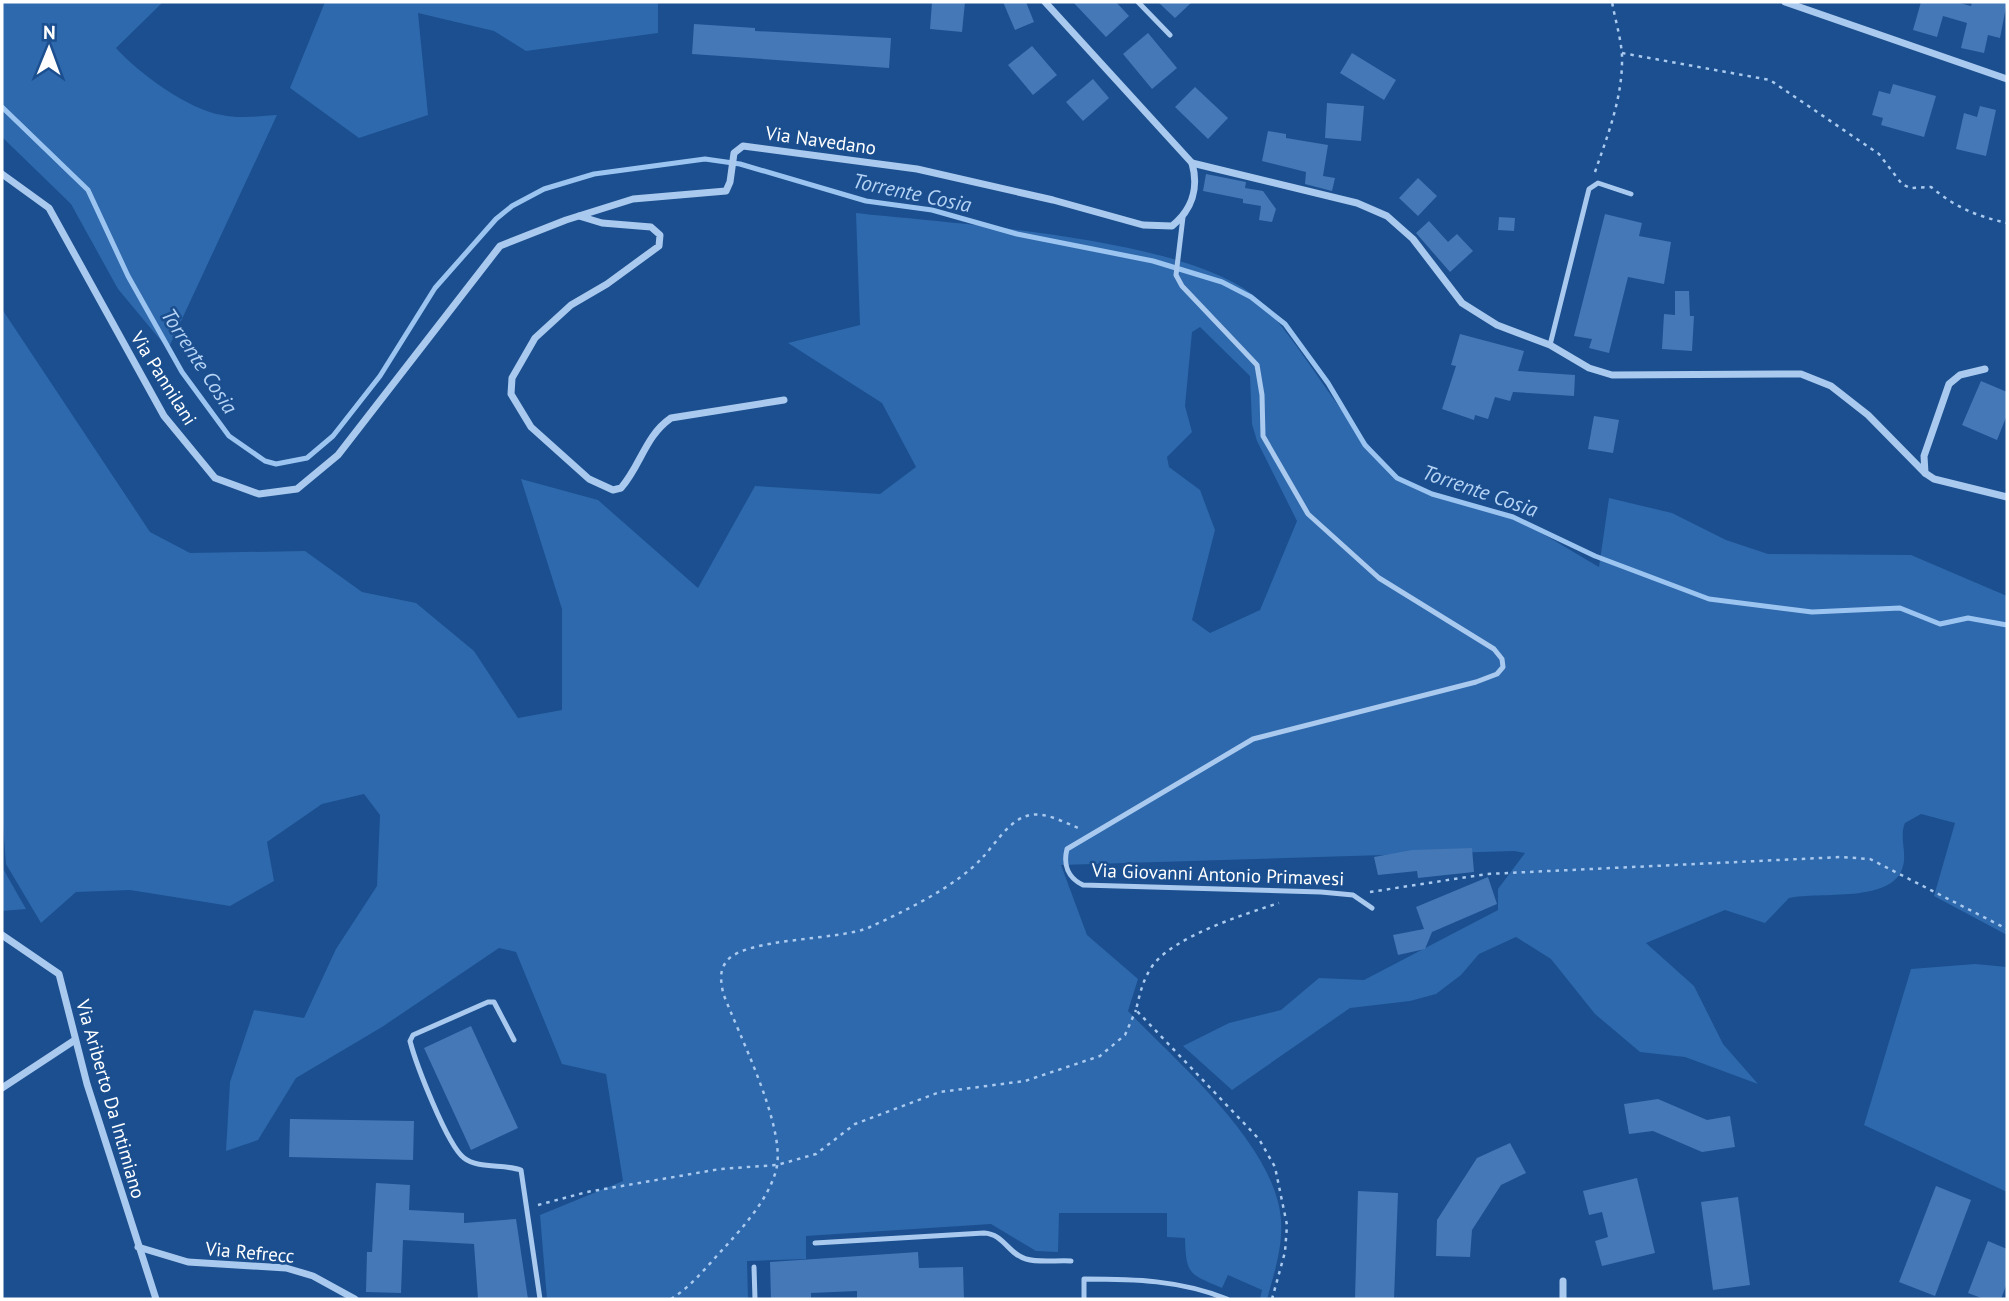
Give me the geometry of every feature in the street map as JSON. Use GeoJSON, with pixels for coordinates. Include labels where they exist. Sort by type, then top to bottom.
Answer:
{"type":"FeatureCollection","features":[{"type":"Feature","properties":{"kind":"street"},"geometry":{"type":"LineString","coordinates":[[1045,2],[1192,163],[1357,203],[1387,216],[1413,239],[1462,303],[1497,325],[1550,345],[1588,368],[1612,376],[1801,374],[1831,386],[1868,415],[1934,479],[2007,496]]}},
{"type":"Feature","properties":{"kind":"street"},"geometry":{"type":"LineString","coordinates":[[1785,2],[2007,79]]}},
{"type":"Feature","properties":{"kind":"street","name":"Via Navedano"},"geometry":{"type":"LineString","coordinates":[[500,246],[633,199],[726,191],[734,153],[743,146],[917,169],[1053,200],[1143,225],[1172,226],[1184,216]]}},
{"type":"Feature","properties":{"kind":"street"},"geometry":{"type":"LineString","coordinates":[[1184,216],[1195,186],[1192,163]]}},
{"type":"Feature","properties":{"kind":"street","name":"Via Pannilani"},"geometry":{"type":"LineString","coordinates":[[2,174],[49,208],[173,426],[215,478],[259,494],[297,489],[338,455],[500,246]]}},
{"type":"Feature","properties":{"kind":"street"},"geometry":{"type":"LineString","coordinates":[[579,216],[602,223],[651,227],[660,235],[659,246],[607,284],[571,305],[535,338],[512,378],[511,394],[516,407],[537,432],[589,479],[613,490],[621,488],[631,478],[655,429],[671,418],[784,400]]}},
{"type":"Feature","properties":{"kind":"street"},"geometry":{"type":"LineString","coordinates":[[1925,473],[1924,456],[1949,384],[1960,375],[1985,369]]}},
{"type":"Feature","properties":{"kind":"street","name":"Via Ariberto Da Intimiano"},"geometry":{"type":"LineString","coordinates":[[2,934],[59,974],[75,1040],[156,1299]]}},
{"type":"Feature","properties":{"kind":"street"},"geometry":{"type":"LineString","coordinates":[[2,1088],[75,1040]]}},
{"type":"Feature","properties":{"kind":"street","name":"Via Refrecc"},"geometry":{"type":"LineString","coordinates":[[138,1247],[188,1262],[286,1268],[313,1276],[355,1299]]}},
{"type":"Feature","properties":{"kind":"street"},"geometry":{"type":"LineString","coordinates":[[1563,1281],[1563,1299]]}},
{"type":"Feature","properties":{"kind":"lane"},"geometry":{"type":"LineString","coordinates":[[1138,2],[1170,35]]}},
{"type":"Feature","properties":{"kind":"lane"},"geometry":{"type":"LineString","coordinates":[[1550,345],[1589,189],[1598,183],[1631,194]]}},
{"type":"Feature","properties":{"kind":"lane","name":"Via Giovanni Antonio Primavesi"},"geometry":{"type":"LineString","coordinates":[[1184,216],[1176,275],[1182,286],[1257,365],[1262,396],[1263,436],[1308,513],[1379,578],[1494,649],[1502,659],[1503,667],[1497,674],[1476,682],[1253,739],[1067,849],[1064,859],[1075,881],[1083,885],[1290,890],[1353,895],[1372,908]]}},
{"type":"Feature","properties":{"kind":"lane"},"geometry":{"type":"LineString","coordinates":[[514,1040],[499,1008],[494,1002],[488,1002],[413,1035],[410,1041],[416,1064],[454,1147],[464,1159],[521,1170],[540,1299]]}},
{"type":"Feature","properties":{"kind":"lane"},"geometry":{"type":"LineString","coordinates":[[815,1243],[984,1233],[1001,1237],[1014,1253],[1025,1259],[1071,1261]]}},
{"type":"Feature","properties":{"kind":"lane"},"geometry":{"type":"LineString","coordinates":[[754,1267],[755,1299]]}},
{"type":"Feature","properties":{"kind":"lane"},"geometry":{"type":"LineString","coordinates":[[1084,1299],[1084,1279],[1151,1279],[1202,1288],[1227,1299]]}},
{"type":"Feature","properties":{"kind":"path"},"geometry":{"type":"LineString","coordinates":[[1589,189],[1617,108],[1622,52],[1612,2]]}},
{"type":"Feature","properties":{"kind":"path"},"geometry":{"type":"LineString","coordinates":[[1622,52],[1770,80],[1879,154],[1902,184],[1910,188],[1931,187],[1964,210],[2007,223]]}},
{"type":"Feature","properties":{"kind":"path"},"geometry":{"type":"LineString","coordinates":[[671,1299],[682,1292],[735,1237],[768,1192],[777,1165],[775,1128],[723,993],[720,973],[727,959],[751,948],[864,930],[891,918],[971,871],[1016,820],[1024,817],[1049,816],[1092,834]]}},
{"type":"Feature","properties":{"kind":"path"},"geometry":{"type":"LineString","coordinates":[[1353,895],[1487,874],[1841,857],[1870,859],[2007,929]]}},
{"type":"Feature","properties":{"kind":"path"},"geometry":{"type":"LineString","coordinates":[[528,1207],[586,1192],[693,1173],[777,1165],[816,1154],[856,1124],[940,1092],[1025,1081],[1100,1056],[1125,1035],[1136,1010],[1142,984],[1162,957],[1177,945],[1243,915],[1281,902],[1290,890]]}},
{"type":"Feature","properties":{"kind":"path"},"geometry":{"type":"LineString","coordinates":[[1136,1010],[1259,1139],[1275,1167],[1287,1225],[1285,1252],[1272,1299]]}},
{"type":"Feature","properties":{"kind":"shaded area"},"geometry":{"type":"Polygon","coordinates":[[[2,2],[163,2],[116,48],[126,58],[165,89],[209,112],[236,117],[277,115],[168,349],[118,289],[71,204],[2,137],[2,2]]]}},
{"type":"Feature","properties":{"kind":"shaded area"},"geometry":{"type":"Polygon","coordinates":[[[325,2],[658,2],[658,33],[526,51],[494,31],[418,13],[428,115],[359,138],[290,88],[325,2]]]}},
{"type":"Feature","properties":{"kind":"shaded area"},"geometry":{"type":"Polygon","coordinates":[[[856,213],[1010,229],[1133,249],[1187,263],[1233,282],[1264,305],[1292,339],[1355,428],[1388,467],[1410,486],[1432,496],[1517,520],[1599,567],[1609,498],[1672,513],[1726,540],[1768,554],[1911,555],[2007,596],[2007,935],[1934,896],[1955,823],[1921,814],[1905,823],[1903,866],[1897,878],[1886,886],[1854,894],[1789,898],[1765,923],[1725,910],[1646,943],[1694,986],[1723,1044],[1758,1084],[1685,1057],[1640,1052],[1595,1014],[1551,959],[1516,937],[1479,954],[1461,975],[1436,994],[1410,1001],[1350,1008],[1232,1090],[1183,1046],[1229,1023],[1281,1010],[1319,978],[1364,980],[1498,910],[1498,889],[1525,853],[1514,851],[1061,865],[1087,935],[1138,979],[1128,1011],[1221,1107],[1262,1163],[1275,1192],[1281,1220],[1279,1250],[1267,1299],[1260,1299],[1262,1290],[1228,1275],[1222,1288],[1191,1272],[1185,1238],[1167,1237],[1167,1213],[1059,1213],[1058,1252],[1036,1251],[991,1224],[806,1236],[806,1259],[747,1261],[748,1299],[547,1299],[540,1215],[623,1181],[606,1074],[562,1064],[516,952],[499,948],[382,1027],[296,1078],[258,1140],[226,1151],[230,1082],[254,1010],[304,1018],[336,949],[377,886],[380,815],[364,794],[322,804],[267,842],[274,881],[230,906],[130,890],[76,892],[41,923],[6,864],[2,812],[2,309],[150,532],[190,553],[305,551],[362,592],[416,603],[474,651],[518,718],[562,710],[562,609],[521,479],[598,500],[698,588],[755,486],[880,494],[916,467],[882,403],[788,343],[860,325],[856,213]],[[1200,327],[1192,332],[1185,406],[1192,432],[1167,457],[1169,467],[1200,490],[1215,530],[1192,620],[1210,633],[1260,610],[1297,521],[1257,441],[1252,424],[1250,376],[1200,327]]]}},
{"type":"Feature","properties":{"kind":"shaded area"},"geometry":{"type":"Polygon","coordinates":[[[2,867],[26,909],[2,911],[2,867]]]}},
{"type":"Feature","properties":{"kind":"shaded area"},"geometry":{"type":"Polygon","coordinates":[[[1975,964],[2007,967],[2007,1192],[1864,1125],[1911,969],[1975,964]]]}},
{"type":"Feature","properties":{"kind":"building"},"geometry":{"type":"Polygon","coordinates":[[[932,2],[965,2],[962,32],[930,29],[932,2]]]}},
{"type":"Feature","properties":{"kind":"building"},"geometry":{"type":"Polygon","coordinates":[[[1003,2],[1026,2],[1034,22],[1015,30],[1003,2]]]}},
{"type":"Feature","properties":{"kind":"building"},"geometry":{"type":"Polygon","coordinates":[[[1073,2],[1116,2],[1129,16],[1106,37],[1073,2]]]}},
{"type":"Feature","properties":{"kind":"building"},"geometry":{"type":"Polygon","coordinates":[[[1158,2],[1192,2],[1175,18],[1158,2]]]}},
{"type":"Feature","properties":{"kind":"building"},"geometry":{"type":"Polygon","coordinates":[[[1921,2],[1956,2],[1971,6],[1972,2],[2007,2],[2000,38],[1988,35],[1984,53],[1961,48],[1967,23],[1943,16],[1937,37],[1913,30],[1921,2]]]}},
{"type":"Feature","properties":{"kind":"building"},"geometry":{"type":"Polygon","coordinates":[[[694,24],[755,28],[755,31],[891,38],[889,68],[692,54],[694,24]]]}},
{"type":"Feature","properties":{"kind":"building"},"geometry":{"type":"Polygon","coordinates":[[[1148,33],[1177,68],[1152,89],[1123,54],[1148,33]]]}},
{"type":"Feature","properties":{"kind":"building"},"geometry":{"type":"Polygon","coordinates":[[[1032,46],[1057,75],[1033,95],[1008,65],[1032,46]]]}},
{"type":"Feature","properties":{"kind":"building"},"geometry":{"type":"Polygon","coordinates":[[[1352,53],[1396,80],[1384,100],[1340,73],[1352,53]]]}},
{"type":"Feature","properties":{"kind":"building"},"geometry":{"type":"Polygon","coordinates":[[[1093,79],[1109,98],[1083,121],[1066,102],[1093,79]]]}},
{"type":"Feature","properties":{"kind":"building"},"geometry":{"type":"Polygon","coordinates":[[[1893,84],[1936,96],[1924,137],[1881,125],[1883,118],[1872,115],[1879,91],[1890,94],[1893,84]]]}},
{"type":"Feature","properties":{"kind":"building"},"geometry":{"type":"Polygon","coordinates":[[[1195,87],[1228,118],[1208,139],[1175,107],[1195,87]]]}},
{"type":"Feature","properties":{"kind":"building"},"geometry":{"type":"Polygon","coordinates":[[[1327,103],[1364,106],[1361,141],[1325,138],[1327,103]]]}},
{"type":"Feature","properties":{"kind":"building"},"geometry":{"type":"Polygon","coordinates":[[[1980,106],[1996,110],[1986,156],[1956,149],[1964,113],[1977,117],[1980,106]]]}},
{"type":"Feature","properties":{"kind":"building"},"geometry":{"type":"Polygon","coordinates":[[[1268,131],[1286,134],[1286,138],[1328,145],[1323,176],[1335,178],[1332,191],[1305,184],[1306,172],[1262,161],[1268,131]]]}},
{"type":"Feature","properties":{"kind":"building"},"geometry":{"type":"Polygon","coordinates":[[[1206,174],[1246,182],[1245,188],[1263,191],[1276,209],[1272,222],[1259,220],[1261,206],[1243,203],[1243,199],[1203,191],[1206,174]]]}},
{"type":"Feature","properties":{"kind":"building"},"geometry":{"type":"Polygon","coordinates":[[[1418,178],[1437,196],[1418,216],[1399,198],[1418,178]]]}},
{"type":"Feature","properties":{"kind":"building"},"geometry":{"type":"Polygon","coordinates":[[[1605,214],[1642,223],[1639,236],[1671,242],[1664,284],[1628,277],[1609,353],[1589,348],[1592,339],[1574,336],[1605,214]]]}},
{"type":"Feature","properties":{"kind":"building"},"geometry":{"type":"Polygon","coordinates":[[[1499,217],[1515,218],[1514,231],[1498,230],[1499,217]]]}},
{"type":"Feature","properties":{"kind":"building"},"geometry":{"type":"Polygon","coordinates":[[[1429,221],[1448,242],[1457,234],[1473,251],[1450,272],[1416,233],[1429,221]]]}},
{"type":"Feature","properties":{"kind":"building"},"geometry":{"type":"Polygon","coordinates":[[[1675,291],[1689,291],[1690,316],[1694,316],[1692,351],[1662,349],[1664,314],[1675,315],[1675,291]]]}},
{"type":"Feature","properties":{"kind":"building"},"geometry":{"type":"Polygon","coordinates":[[[1460,334],[1524,351],[1518,371],[1575,375],[1574,396],[1513,392],[1510,401],[1495,397],[1488,419],[1475,415],[1474,420],[1442,409],[1456,366],[1451,365],[1460,334]]]}},
{"type":"Feature","properties":{"kind":"building"},"geometry":{"type":"Polygon","coordinates":[[[1981,381],[2007,392],[2007,415],[1997,440],[1962,425],[1981,381]]]}},
{"type":"Feature","properties":{"kind":"building"},"geometry":{"type":"Polygon","coordinates":[[[1594,416],[1619,420],[1613,453],[1588,449],[1594,416]]]}},
{"type":"Feature","properties":{"kind":"building"},"geometry":{"type":"Polygon","coordinates":[[[1472,848],[1474,872],[1418,878],[1417,871],[1378,875],[1374,857],[1412,850],[1472,848]]]}},
{"type":"Feature","properties":{"kind":"building"},"geometry":{"type":"Polygon","coordinates":[[[1488,877],[1497,904],[1432,932],[1425,949],[1398,955],[1393,935],[1424,929],[1416,907],[1488,877]]]}},
{"type":"Feature","properties":{"kind":"building"},"geometry":{"type":"Polygon","coordinates":[[[471,1026],[518,1128],[471,1150],[424,1048],[471,1026]]]}},
{"type":"Feature","properties":{"kind":"building"},"geometry":{"type":"Polygon","coordinates":[[[1658,1099],[1707,1120],[1730,1116],[1735,1147],[1702,1152],[1653,1131],[1629,1134],[1624,1104],[1658,1099]]]}},
{"type":"Feature","properties":{"kind":"building"},"geometry":{"type":"Polygon","coordinates":[[[290,1119],[414,1121],[413,1160],[289,1157],[290,1119]]]}},
{"type":"Feature","properties":{"kind":"building"},"geometry":{"type":"Polygon","coordinates":[[[1510,1143],[1526,1173],[1501,1185],[1472,1230],[1470,1257],[1436,1256],[1437,1220],[1477,1158],[1510,1143]]]}},
{"type":"Feature","properties":{"kind":"building"},"geometry":{"type":"Polygon","coordinates":[[[1637,1178],[1655,1253],[1602,1266],[1595,1241],[1608,1237],[1602,1212],[1589,1215],[1583,1191],[1637,1178]]]}},
{"type":"Feature","properties":{"kind":"building"},"geometry":{"type":"Polygon","coordinates":[[[376,1183],[410,1185],[409,1210],[464,1213],[464,1223],[516,1219],[528,1299],[478,1299],[474,1244],[403,1240],[401,1293],[366,1292],[367,1252],[372,1252],[376,1183]]]}},
{"type":"Feature","properties":{"kind":"building"},"geometry":{"type":"Polygon","coordinates":[[[1936,1186],[1971,1200],[1935,1296],[1899,1282],[1936,1186]]]}},
{"type":"Feature","properties":{"kind":"building"},"geometry":{"type":"Polygon","coordinates":[[[1358,1191],[1398,1193],[1394,1299],[1355,1299],[1358,1191]]]}},
{"type":"Feature","properties":{"kind":"building"},"geometry":{"type":"Polygon","coordinates":[[[1738,1197],[1750,1285],[1713,1290],[1701,1202],[1738,1197]]]}},
{"type":"Feature","properties":{"kind":"building"},"geometry":{"type":"Polygon","coordinates":[[[1988,1241],[2007,1249],[2007,1283],[2001,1299],[1984,1299],[1968,1293],[1988,1241]]]}},
{"type":"Feature","properties":{"kind":"building"},"geometry":{"type":"Polygon","coordinates":[[[918,1252],[919,1268],[963,1267],[964,1299],[857,1299],[857,1291],[811,1293],[811,1299],[771,1299],[770,1262],[918,1252]]]}},
{"type":"Feature","properties":{"kind":"waterway","name":"Torrente Cosia"},"geometry":{"type":"LineString","coordinates":[[2,107],[88,190],[128,276],[182,372],[229,436],[265,461],[276,464],[307,458],[333,436],[380,376],[435,288],[496,219],[512,206],[544,189],[594,174],[705,159],[740,164],[866,201],[932,210],[1017,234],[1153,261],[1222,282],[1251,297],[1285,324],[1328,383],[1365,445],[1397,478],[1432,494],[1513,517],[1595,556],[1709,599],[1812,612],[1900,608],[1940,624],[1968,618],[2007,625]]}}]}
